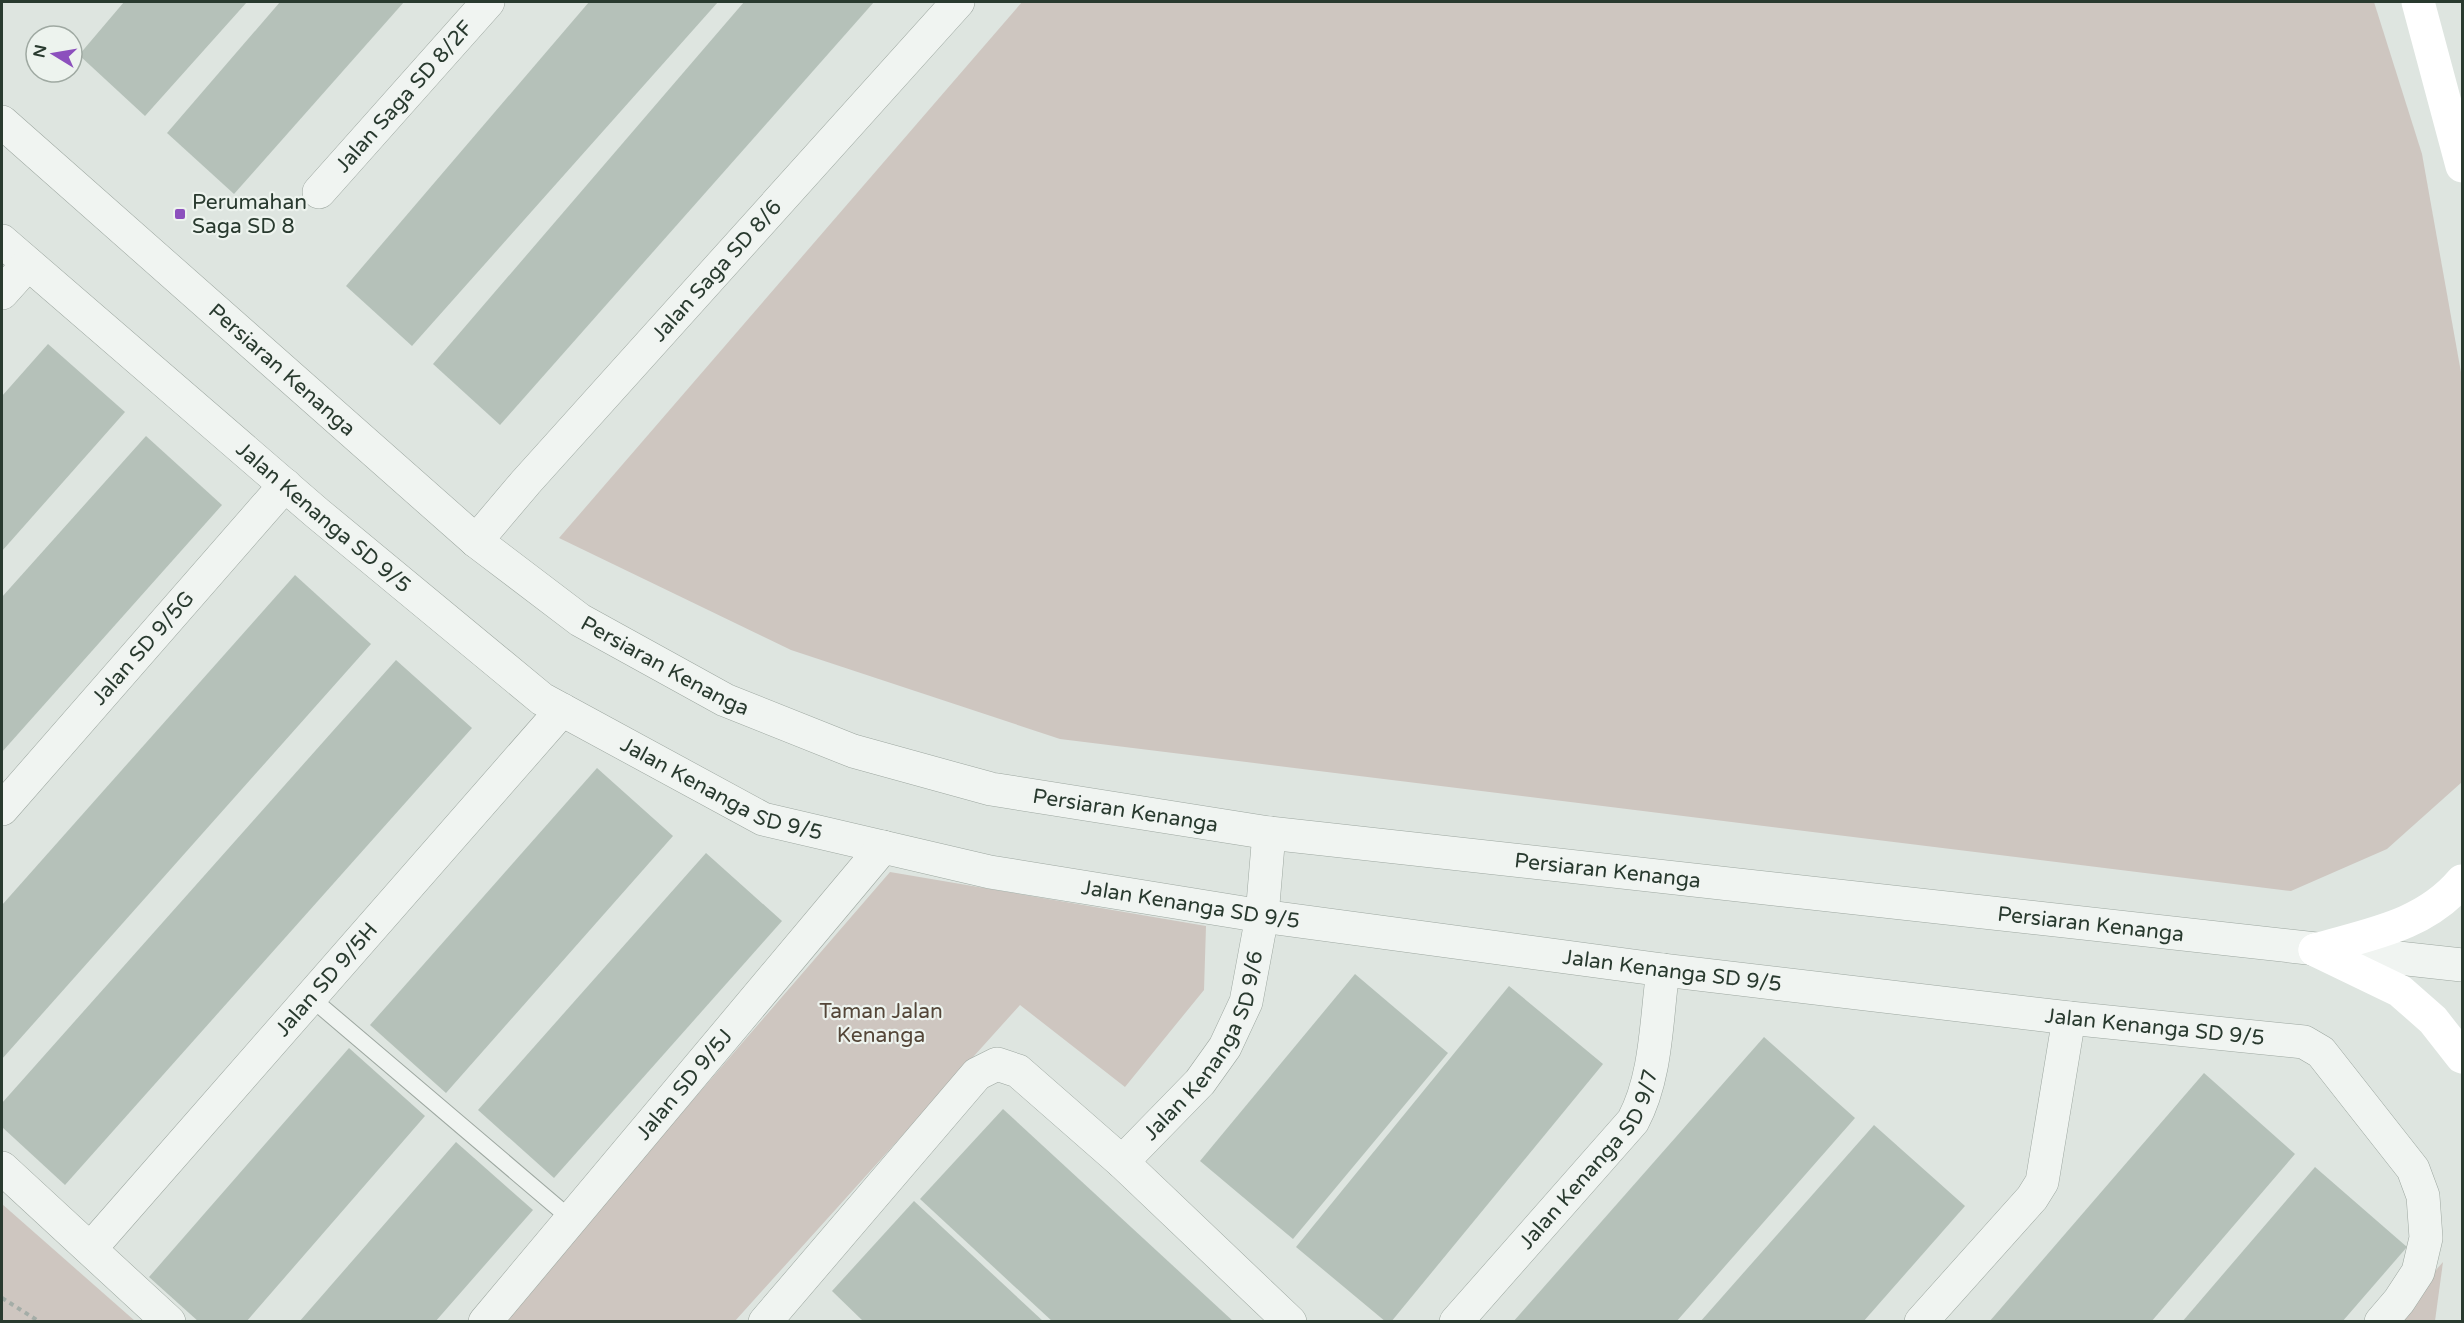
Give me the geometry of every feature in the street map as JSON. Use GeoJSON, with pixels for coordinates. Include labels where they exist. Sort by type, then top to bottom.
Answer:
{"type":"FeatureCollection","features":[{"type":"Feature","properties":{"kind":"main road"},"geometry":{"type":"LineString","coordinates":[[2418,2],[2463,166]]}},
{"type":"Feature","properties":{"kind":"main road"},"geometry":{"type":"LineString","coordinates":[[2315,950],[2408,923],[2448,898],[2463,881]]}},
{"type":"Feature","properties":{"kind":"main road"},"geometry":{"type":"LineString","coordinates":[[2315,950],[2400,991],[2433,1020],[2463,1057]]}},
{"type":"Feature","properties":{"kind":"street","name":"Jalan Saga SD 8/2F"},"geometry":{"type":"LineString","coordinates":[[319,192],[488,2]]}},
{"type":"Feature","properties":{"kind":"street","name":"Jalan Saga SD 8/6"},"geometry":{"type":"LineString","coordinates":[[476,541],[946,6]]}},
{"type":"Feature","properties":{"kind":"street","name":"Persiaran Kenanga"},"geometry":{"type":"LineString","coordinates":[[2,122],[476,541],[580,620],[725,700],[853,751],[991,789],[1269,833],[2463,965]]}},
{"type":"Feature","properties":{"kind":"street","name":"Jalan Kenanga SD 9/5"},"geometry":{"type":"LineString","coordinates":[[2,241],[285,485],[542,699],[763,819],[990,872],[1262,916],[1663,969],[2068,1018],[2304,1042],[2321,1052],[2413,1169],[2423,1196],[2426,1238],[2418,1272],[2399,1301],[2381,1322]]}},
{"type":"Feature","properties":{"kind":"street"},"geometry":{"type":"LineString","coordinates":[[2,293],[28,264]]}},
{"type":"Feature","properties":{"kind":"street","name":"Jalan SD 9/5G"},"geometry":{"type":"LineString","coordinates":[[2,809],[285,485]]}},
{"type":"Feature","properties":{"kind":"street","name":"Jalan SD 9/5H"},"geometry":{"type":"LineString","coordinates":[[91,1248],[561,710]]}},
{"type":"Feature","properties":{"kind":"street","name":"Jalan Kenanga SD 9/6"},"geometry":{"type":"LineString","coordinates":[[1122,1162],[1200,1082],[1225,1047],[1246,1002],[1262,916],[1269,833]]}},
{"type":"Feature","properties":{"kind":"street","name":"Jalan SD 9/5J"},"geometry":{"type":"LineString","coordinates":[[485,1322],[883,847]]}},
{"type":"Feature","properties":{"kind":"street","name":"Jalan Kenanga SD 9/7"},"geometry":{"type":"LineString","coordinates":[[1456,1322],[1633,1121],[1643,1101],[1649,1078],[1663,969]]}},
{"type":"Feature","properties":{"kind":"street"},"geometry":{"type":"LineString","coordinates":[[1921,1322],[2032,1198],[2042,1182],[2068,1018]]}},
{"type":"Feature","properties":{"kind":"street"},"geometry":{"type":"LineString","coordinates":[[775,1318],[978,1074],[997,1064],[1018,1071],[1122,1162],[1290,1322]]}},
{"type":"Feature","properties":{"kind":"street"},"geometry":{"type":"LineString","coordinates":[[2,1168],[169,1322]]}},
{"type":"Feature","properties":{"kind":"lane"},"geometry":{"type":"LineString","coordinates":[[310,998],[571,1219]]}},
{"type":"Feature","properties":{"kind":"path"},"geometry":{"type":"LineString","coordinates":[[2,1298],[40,1322]]}},
{"type":"Feature","properties":{"kind":"green space"},"geometry":{"type":"Polygon","coordinates":[[[1022,2],[2374,2],[2422,154],[2462,378],[2462,782],[2387,849],[2291,891],[1060,739],[791,650],[559,538],[1022,2]]]}},
{"type":"Feature","properties":{"kind":"green space","name":"Taman Jalan Kenanga"},"geometry":{"type":"Polygon","coordinates":[[[890,872],[1206,926],[1204,990],[1125,1087],[1020,1005],[735,1321],[501,1322],[890,872]]]}},
{"type":"Feature","properties":{"kind":"green space"},"geometry":{"type":"Polygon","coordinates":[[[2,1204],[135,1321],[2,1321],[2,1204]]]}},
{"type":"Feature","properties":{"kind":"green space"},"geometry":{"type":"Polygon","coordinates":[[[2443,1262],[2435,1321],[2391,1321],[2443,1262]]]}},
{"type":"Feature","properties":{"kind":"building"},"geometry":{"type":"Polygon","coordinates":[[[124,2],[247,2],[145,116],[84,60],[84,49],[124,2]]]}},
{"type":"Feature","properties":{"kind":"building"},"geometry":{"type":"Polygon","coordinates":[[[280,2],[404,2],[234,194],[167,133],[280,2]]]}},
{"type":"Feature","properties":{"kind":"building"},"geometry":{"type":"Polygon","coordinates":[[[589,2],[718,2],[412,346],[346,286],[589,2]]]}},
{"type":"Feature","properties":{"kind":"building"},"geometry":{"type":"Polygon","coordinates":[[[744,2],[874,2],[500,425],[433,364],[744,2]]]}},
{"type":"Feature","properties":{"kind":"building"},"geometry":{"type":"Polygon","coordinates":[[[48,344],[125,412],[2,551],[2,396],[48,344]]]}},
{"type":"Feature","properties":{"kind":"building"},"geometry":{"type":"Polygon","coordinates":[[[146,436],[222,505],[2,752],[2,597],[146,436]]]}},
{"type":"Feature","properties":{"kind":"building"},"geometry":{"type":"Polygon","coordinates":[[[295,575],[371,644],[2,1059],[2,905],[295,575]]]}},
{"type":"Feature","properties":{"kind":"building"},"geometry":{"type":"Polygon","coordinates":[[[396,660],[472,728],[65,1185],[2,1127],[2,1103],[396,660]]]}},
{"type":"Feature","properties":{"kind":"building"},"geometry":{"type":"Polygon","coordinates":[[[597,768],[673,836],[446,1093],[370,1025],[597,768]]]}},
{"type":"Feature","properties":{"kind":"building"},"geometry":{"type":"Polygon","coordinates":[[[706,853],[782,921],[554,1178],[478,1110],[706,853]]]}},
{"type":"Feature","properties":{"kind":"building"},"geometry":{"type":"Polygon","coordinates":[[[1355,974],[1448,1053],[1293,1239],[1200,1161],[1355,974]]]}},
{"type":"Feature","properties":{"kind":"building"},"geometry":{"type":"Polygon","coordinates":[[[1509,986],[1603,1064],[1391,1322],[1386,1322],[1296,1247],[1509,986]]]}},
{"type":"Feature","properties":{"kind":"building"},"geometry":{"type":"Polygon","coordinates":[[[1764,1037],[1855,1118],[1676,1322],[1513,1322],[1764,1037]]]}},
{"type":"Feature","properties":{"kind":"building"},"geometry":{"type":"Polygon","coordinates":[[[349,1048],[425,1116],[246,1322],[199,1322],[149,1277],[349,1048]]]}},
{"type":"Feature","properties":{"kind":"building"},"geometry":{"type":"Polygon","coordinates":[[[2204,1073],[2295,1154],[2151,1322],[1989,1322],[2204,1073]]]}},
{"type":"Feature","properties":{"kind":"building"},"geometry":{"type":"Polygon","coordinates":[[[1003,1109],[1234,1322],[1053,1322],[920,1199],[1003,1109]]]}},
{"type":"Feature","properties":{"kind":"building"},"geometry":{"type":"Polygon","coordinates":[[[1874,1125],[1965,1206],[1863,1322],[1700,1322],[1874,1125]]]}},
{"type":"Feature","properties":{"kind":"building"},"geometry":{"type":"Polygon","coordinates":[[[456,1142],[533,1210],[435,1322],[299,1322],[456,1142]]]}},
{"type":"Feature","properties":{"kind":"building"},"geometry":{"type":"Polygon","coordinates":[[[2315,1167],[2407,1247],[2342,1322],[2182,1322],[2315,1167]]]}},
{"type":"Feature","properties":{"kind":"building"},"geometry":{"type":"Polygon","coordinates":[[[914,1201],[1044,1322],[864,1322],[832,1291],[914,1201]]]}},
{"type":"Feature","properties":{"kind":"place","name":"Perumahan Saga SD 8"},"geometry":{"type":"Point","coordinates":[180,214]}}]}
